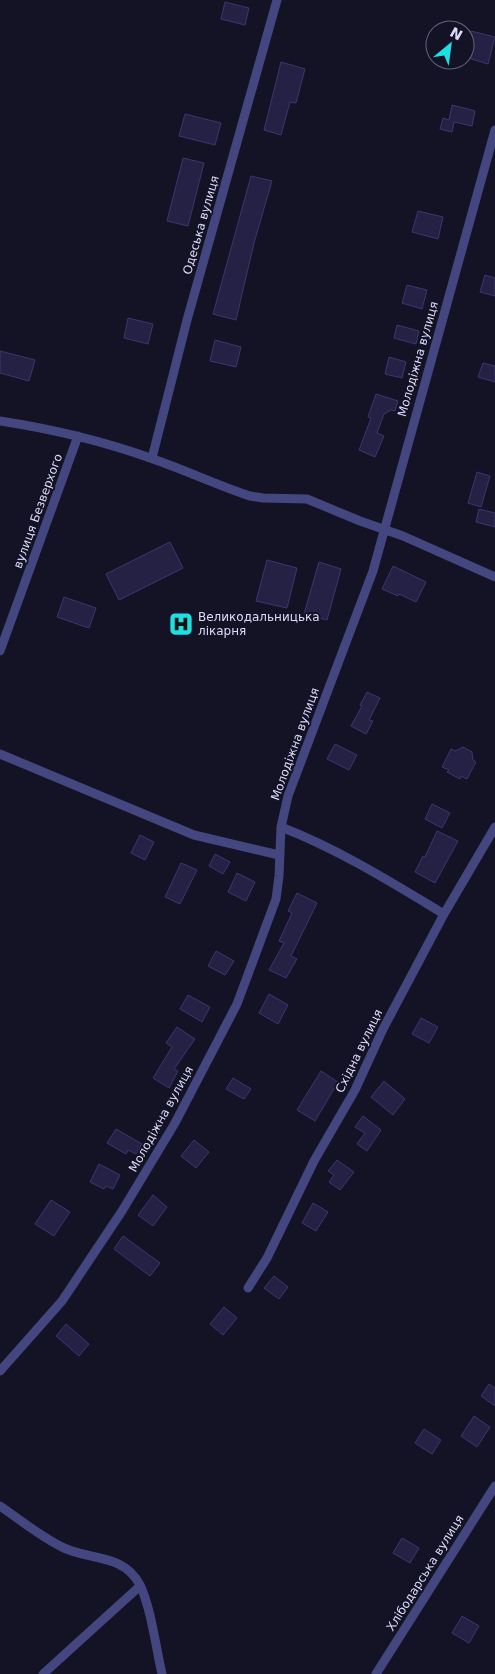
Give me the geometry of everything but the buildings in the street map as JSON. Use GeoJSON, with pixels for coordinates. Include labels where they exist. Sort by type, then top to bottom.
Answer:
{"type":"FeatureCollection","features":[{"type":"Feature","properties":{"kind":"street","name":"Одеська вулиця"},"geometry":{"type":"LineString","coordinates":[[152,458],[187,320],[277,0]]}},
{"type":"Feature","properties":{"kind":"street","name":"Молодіжна вулиця"},"geometry":{"type":"LineString","coordinates":[[0,1371],[62,1301],[122,1211],[176,1124],[242,992],[276,899],[281,827],[288,796],[367,590],[495,130]]}},
{"type":"Feature","properties":{"kind":"street"},"geometry":{"type":"LineString","coordinates":[[0,421],[78,436],[152,458],[250,496],[307,499],[360,521],[384,528],[495,576]]}},
{"type":"Feature","properties":{"kind":"street","name":"вулиця Безверхого"},"geometry":{"type":"LineString","coordinates":[[0,651],[78,436]]}},
{"type":"Feature","properties":{"kind":"street"},"geometry":{"type":"LineString","coordinates":[[0,754],[194,835],[279,855]]}},
{"type":"Feature","properties":{"kind":"street"},"geometry":{"type":"LineString","coordinates":[[281,827],[327,846],[444,914]]}},
{"type":"Feature","properties":{"kind":"street","name":"Східна вулиця"},"geometry":{"type":"LineString","coordinates":[[248,1288],[267,1258],[311,1169],[355,1090],[383,1029],[444,914],[495,827]]}},
{"type":"Feature","properties":{"kind":"street","name":"Хлібодарська вулиця"},"geometry":{"type":"LineString","coordinates":[[376,1674],[495,1486]]}},
{"type":"Feature","properties":{"kind":"street"},"geometry":{"type":"LineString","coordinates":[[0,1506],[62,1548],[96,1556],[122,1566],[134,1577],[140,1586],[149,1616],[162,1674]]}},
{"type":"Feature","properties":{"kind":"street"},"geometry":{"type":"LineString","coordinates":[[44,1674],[140,1586]]}},
{"type":"Feature","properties":{"kind":"place","name":"Великодальницька лікарня"},"geometry":{"type":"Point","coordinates":[181,624]}}]}
